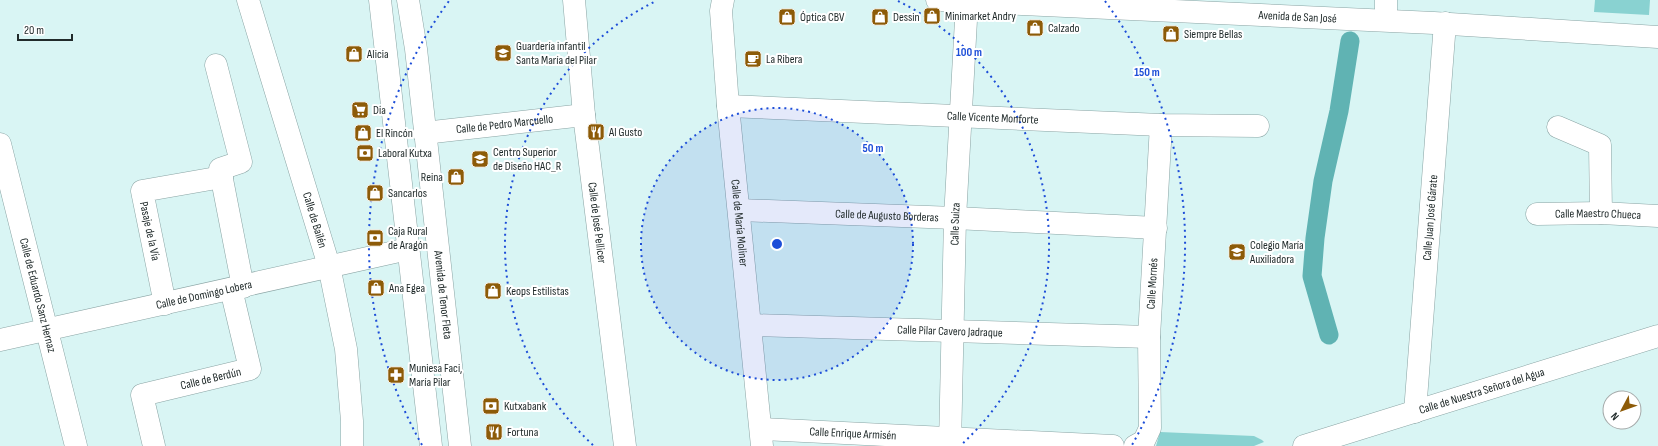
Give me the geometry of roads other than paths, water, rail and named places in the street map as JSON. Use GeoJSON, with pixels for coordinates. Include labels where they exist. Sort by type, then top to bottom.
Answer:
{"type":"FeatureCollection","features":[{"type":"Feature","properties":{"kind":"street","name":"Calle de Bailén"},"geometry":{"type":"LineString","coordinates":[[248,0],[329,266],[346,349],[352,421],[352,446]]}},
{"type":"Feature","properties":{"kind":"street"},"geometry":{"type":"LineString","coordinates":[[380,0],[431,446]]}},
{"type":"Feature","properties":{"kind":"street","name":"Avenida de Tenor Fleta"},"geometry":{"type":"LineString","coordinates":[[408,0],[460,446]]}},
{"type":"Feature","properties":{"kind":"street","name":"Calle de José Pellicer"},"geometry":{"type":"LineString","coordinates":[[574,0],[584,115],[625,446]]}},
{"type":"Feature","properties":{"kind":"street","name":"Calle de María Moliner"},"geometry":{"type":"LineString","coordinates":[[724,0],[721,11],[728,106],[762,438]]}},
{"type":"Feature","properties":{"kind":"street","name":"Avenida de San José"},"geometry":{"type":"LineString","coordinates":[[937,0],[967,2],[1036,2],[1386,10],[1445,23],[1658,37]]}},
{"type":"Feature","properties":{"kind":"street","name":"Calle Suiza"},"geometry":{"type":"LineString","coordinates":[[950,442],[956,218],[967,2]]}},
{"type":"Feature","properties":{"kind":"street","name":"Calle Juan José Gárate"},"geometry":{"type":"LineString","coordinates":[[1415,412],[1445,23]]}},
{"type":"Feature","properties":{"kind":"street"},"geometry":{"type":"LineString","coordinates":[[216,65],[241,162],[220,169],[237,288]]}},
{"type":"Feature","properties":{"kind":"street","name":"Calle Vicente Monforte"},"geometry":{"type":"LineString","coordinates":[[728,106],[1160,125],[1258,126]]}},
{"type":"Feature","properties":{"kind":"street","name":"Calle de Pedro Marcuello"},"geometry":{"type":"LineString","coordinates":[[424,133],[584,115]]}},
{"type":"Feature","properties":{"kind":"street","name":"Calle Mornés"},"geometry":{"type":"LineString","coordinates":[[1140,444],[1150,428],[1149,337],[1156,228],[1160,125]]}},
{"type":"Feature","properties":{"kind":"street"},"geometry":{"type":"LineString","coordinates":[[1558,127],[1600,144],[1601,213]]}},
{"type":"Feature","properties":{"kind":"street","name":"Calle de Eduardo Sanz Hernaz"},"geometry":{"type":"LineString","coordinates":[[0,144],[76,446]]}},
{"type":"Feature","properties":{"kind":"street","name":"Pasaje de la Vía"},"geometry":{"type":"LineString","coordinates":[[165,304],[142,191],[222,177]]}},
{"type":"Feature","properties":{"kind":"street","name":"Calle de Augusto Borderas"},"geometry":{"type":"LineString","coordinates":[[739,210],[956,218],[1156,228]]}},
{"type":"Feature","properties":{"kind":"street","name":"Calle Maestro Chueca"},"geometry":{"type":"LineString","coordinates":[[1537,214],[1601,213],[1658,216]]}},
{"type":"Feature","properties":{"kind":"street","name":"Calle de Domingo Lobera"},"geometry":{"type":"LineString","coordinates":[[0,340],[408,249]]}},
{"type":"Feature","properties":{"kind":"street","name":"Calle de Berdún"},"geometry":{"type":"LineString","coordinates":[[154,446],[142,395],[250,369],[237,288]]}},
{"type":"Feature","properties":{"kind":"street","name":"Calle Pilar Cavero Jadraque"},"geometry":{"type":"LineString","coordinates":[[751,325],[1149,337]]}},
{"type":"Feature","properties":{"kind":"street","name":"Calle de Nuestra Señora del Agua"},"geometry":{"type":"LineString","coordinates":[[1304,446],[1658,336]]}},
{"type":"Feature","properties":{"kind":"street","name":"Calle Enrique Armisén"},"geometry":{"type":"LineString","coordinates":[[762,438],[1113,446]]}},
{"type":"Feature","properties":{"kind":"waterway"},"geometry":{"type":"LineString","coordinates":[[1329,335],[1312,276],[1315,238],[1323,181],[1339,111],[1350,41]]}},
{"type":"Feature","properties":{"kind":"place","name":"Minimarket Andry"},"geometry":{"type":"Point","coordinates":[932,16]}},
{"type":"Feature","properties":{"kind":"place","name":"Óptica CBV"},"geometry":{"type":"Point","coordinates":[787,17]}},
{"type":"Feature","properties":{"kind":"place","name":"Dessin"},"geometry":{"type":"Point","coordinates":[880,17]}},
{"type":"Feature","properties":{"kind":"place","name":"Calzado"},"geometry":{"type":"Point","coordinates":[1035,28]}},
{"type":"Feature","properties":{"kind":"place","name":"Siempre Bellas"},"geometry":{"type":"Point","coordinates":[1171,34]}},
{"type":"Feature","properties":{"kind":"place","name":"Guardería infantil Santa María del Pilar"},"geometry":{"type":"Point","coordinates":[503,53]}},
{"type":"Feature","properties":{"kind":"place","name":"Alicia"},"geometry":{"type":"Point","coordinates":[354,54]}},
{"type":"Feature","properties":{"kind":"place","name":"La Ribera"},"geometry":{"type":"Point","coordinates":[753,59]}},
{"type":"Feature","properties":{"kind":"place","name":"Dia"},"geometry":{"type":"Point","coordinates":[360,110]}},
{"type":"Feature","properties":{"kind":"place","name":"Al Gusto"},"geometry":{"type":"Point","coordinates":[596,132]}},
{"type":"Feature","properties":{"kind":"place","name":"El Rincón"},"geometry":{"type":"Point","coordinates":[363,133]}},
{"type":"Feature","properties":{"kind":"place","name":"Laboral Kutxa"},"geometry":{"type":"Point","coordinates":[365,153]}},
{"type":"Feature","properties":{"kind":"place","name":"Centro Superior de Diseño HAC_R"},"geometry":{"type":"Point","coordinates":[480,159]}},
{"type":"Feature","properties":{"kind":"place","name":"Reina"},"geometry":{"type":"Point","coordinates":[456,177]}},
{"type":"Feature","properties":{"kind":"place","name":"Sancarlos"},"geometry":{"type":"Point","coordinates":[375,193]}},
{"type":"Feature","properties":{"kind":"place","name":"Caja Rural de Aragón"},"geometry":{"type":"Point","coordinates":[375,238]}},
{"type":"Feature","properties":{"kind":"place","name":"Colegio María Auxiliadora"},"geometry":{"type":"Point","coordinates":[1237,252]}},
{"type":"Feature","properties":{"kind":"place","name":"Ana Egea"},"geometry":{"type":"Point","coordinates":[376,288]}},
{"type":"Feature","properties":{"kind":"place","name":"Keops Estilistas"},"geometry":{"type":"Point","coordinates":[493,291]}},
{"type":"Feature","properties":{"kind":"place","name":"Muniesa Faci, María Pilar"},"geometry":{"type":"Point","coordinates":[396,375]}},
{"type":"Feature","properties":{"kind":"place","name":"Kutxabank"},"geometry":{"type":"Point","coordinates":[491,406]}},
{"type":"Feature","properties":{"kind":"place","name":"Fortuna"},"geometry":{"type":"Point","coordinates":[494,432]}}]}
